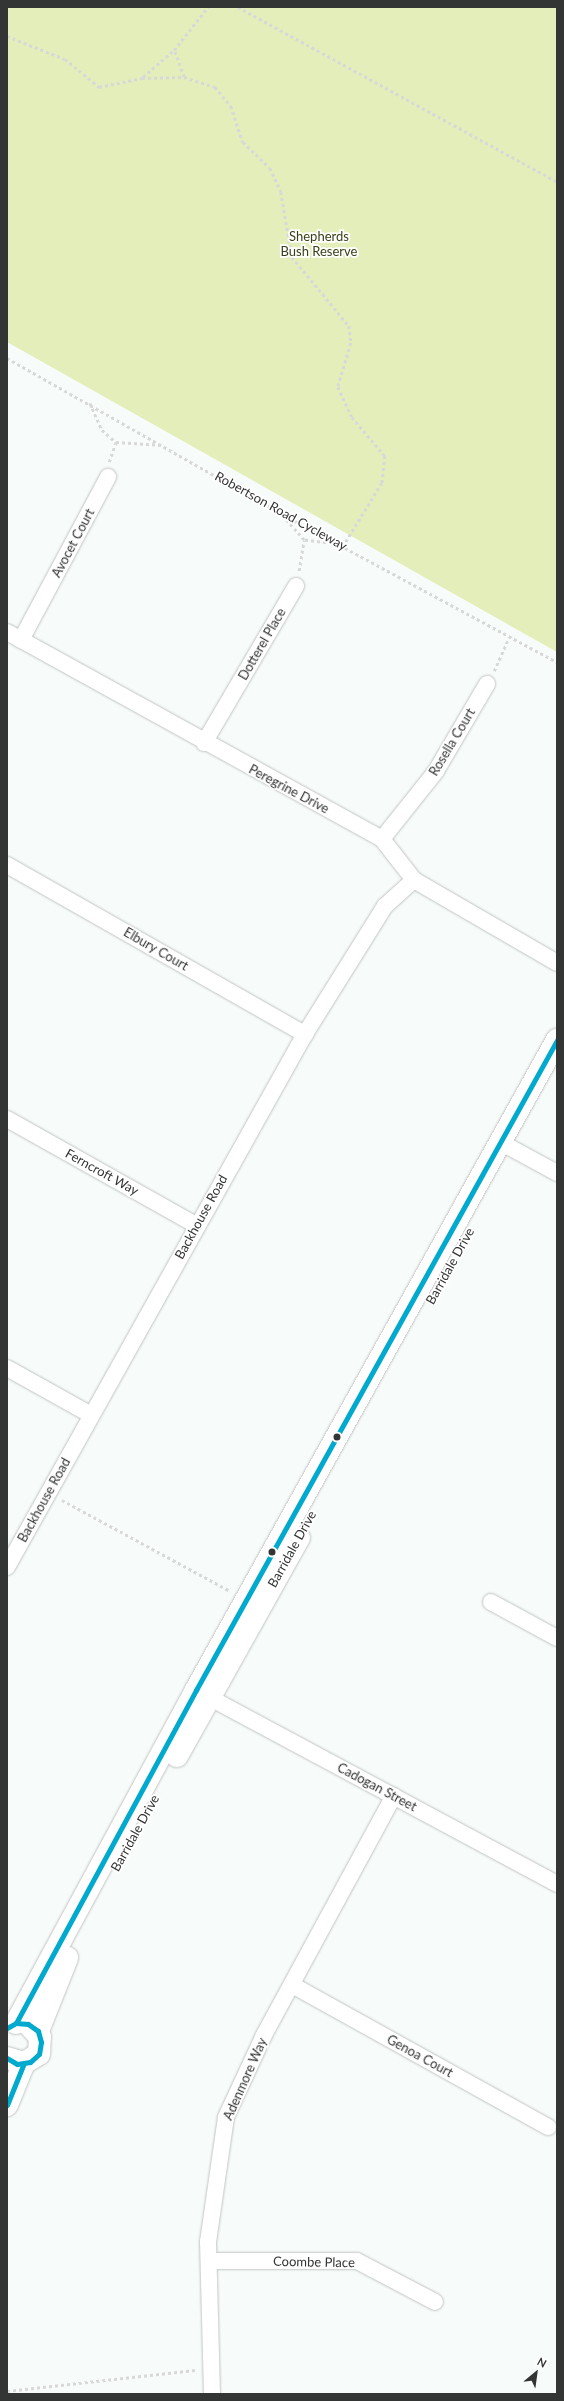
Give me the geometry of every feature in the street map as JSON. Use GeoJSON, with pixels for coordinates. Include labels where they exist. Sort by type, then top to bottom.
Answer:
{"type":"FeatureCollection","features":[{"type":"Feature","properties":{"kind":"street","name":"Avocet Court"},"geometry":{"type":"LineString","coordinates":[[21,640],[108,477]]}},
{"type":"Feature","properties":{"kind":"street","name":"Dotterel Place"},"geometry":{"type":"LineString","coordinates":[[204,743],[296,586]]}},
{"type":"Feature","properties":{"kind":"street","name":"Peregrine Drive"},"geometry":{"type":"LineString","coordinates":[[7,632],[204,743],[382,839],[414,880],[557,963]]}},
{"type":"Feature","properties":{"kind":"street","name":"Rosella Court"},"geometry":{"type":"LineString","coordinates":[[382,839],[436,771],[487,684]]}},
{"type":"Feature","properties":{"kind":"street","name":"Elbury Court"},"geometry":{"type":"LineString","coordinates":[[7,865],[305,1034]]}},
{"type":"Feature","properties":{"kind":"street","name":"Backhouse Road"},"geometry":{"type":"LineString","coordinates":[[7,1567],[90,1415],[305,1034],[385,906],[414,880]]}},
{"type":"Feature","properties":{"kind":"street","name":"Barridale Drive"},"geometry":{"type":"LineString","coordinates":[[12,2025],[203,1694],[508,1146],[557,1040]]}},
{"type":"Feature","properties":{"kind":"street","name":"Barridale Drive"},"geometry":{"type":"LineString","coordinates":[[38,2032],[72,1949],[203,1694],[246,1600],[508,1146],[557,1071]]}},
{"type":"Feature","properties":{"kind":"street","name":"Ferncroft Way"},"geometry":{"type":"LineString","coordinates":[[7,1119],[196,1226]]}},
{"type":"Feature","properties":{"kind":"street"},"geometry":{"type":"LineString","coordinates":[[508,1146],[557,1173]]}},
{"type":"Feature","properties":{"kind":"street"},"geometry":{"type":"LineString","coordinates":[[7,1368],[90,1415]]}},
{"type":"Feature","properties":{"kind":"street"},"geometry":{"type":"LineString","coordinates":[[491,1602],[557,1638]]}},
{"type":"Feature","properties":{"kind":"street","name":"Cadogan Street"},"geometry":{"type":"LineString","coordinates":[[203,1694],[557,1884]]}},
{"type":"Feature","properties":{"kind":"street","name":"Adenmore Way"},"geometry":{"type":"LineString","coordinates":[[212,2394],[209,2261],[226,2116],[292,1985],[394,1796]]}},
{"type":"Feature","properties":{"kind":"street","name":"Genoa Court"},"geometry":{"type":"LineString","coordinates":[[292,1985],[548,2127]]}},
{"type":"Feature","properties":{"kind":"street"},"geometry":{"type":"LineString","coordinates":[[7,2105],[16,2061],[39,2054],[42,2042],[38,2032],[28,2024],[12,2025]]}},
{"type":"Feature","properties":{"kind":"street","name":"Coombe Place"},"geometry":{"type":"LineString","coordinates":[[209,2261],[357,2261],[435,2302]]}},
{"type":"Feature","properties":{"kind":"path"},"geometry":{"type":"LineString","coordinates":[[142,78],[174,50],[208,7]]}},
{"type":"Feature","properties":{"kind":"path"},"geometry":{"type":"LineString","coordinates":[[238,7],[557,182]]}},
{"type":"Feature","properties":{"kind":"path"},"geometry":{"type":"LineString","coordinates":[[7,36],[65,59],[99,87],[142,78],[184,77],[215,87],[231,106],[243,142],[270,168],[281,192],[292,257],[349,326],[351,343],[338,387],[352,417],[385,456],[382,483],[344,546],[304,540],[278,511]]}},
{"type":"Feature","properties":{"kind":"path"},"geometry":{"type":"LineString","coordinates":[[174,50],[184,77]]}},
{"type":"Feature","properties":{"kind":"path","name":"Robertson Road Cycleway"},"geometry":{"type":"LineString","coordinates":[[7,358],[90,402],[278,511],[557,662]]}},
{"type":"Feature","properties":{"kind":"path"},"geometry":{"type":"LineString","coordinates":[[90,402],[102,430],[116,442],[164,445]]}},
{"type":"Feature","properties":{"kind":"path"},"geometry":{"type":"LineString","coordinates":[[108,477],[109,458],[116,442]]}},
{"type":"Feature","properties":{"kind":"path"},"geometry":{"type":"LineString","coordinates":[[296,586],[304,540]]}},
{"type":"Feature","properties":{"kind":"path"},"geometry":{"type":"LineString","coordinates":[[487,684],[509,636]]}},
{"type":"Feature","properties":{"kind":"path"},"geometry":{"type":"LineString","coordinates":[[48,1493],[246,1600]]}},
{"type":"Feature","properties":{"kind":"path"},"geometry":{"type":"LineString","coordinates":[[7,2391],[212,2368]]}},
{"type":"Feature","properties":{"kind":"green space","name":"Shepherds Bush Reserve"},"geometry":{"type":"Polygon","coordinates":[[[7,7],[557,7],[557,652],[7,342],[7,7]]]}},
{"type":"Feature","properties":{"kind":"transit line"},"geometry":{"type":"LineString","coordinates":[[16,2023],[196,1690],[557,1040]]}},
{"type":"Feature","properties":{"kind":"transit line"},"geometry":{"type":"LineString","coordinates":[[7,2028],[16,2023],[28,2024],[38,2031],[41,2042],[39,2054],[30,2062],[17,2064],[7,2058]]}},
{"type":"Feature","properties":{"kind":"transit line"},"geometry":{"type":"LineString","coordinates":[[7,2105],[24,2063]]}}]}
